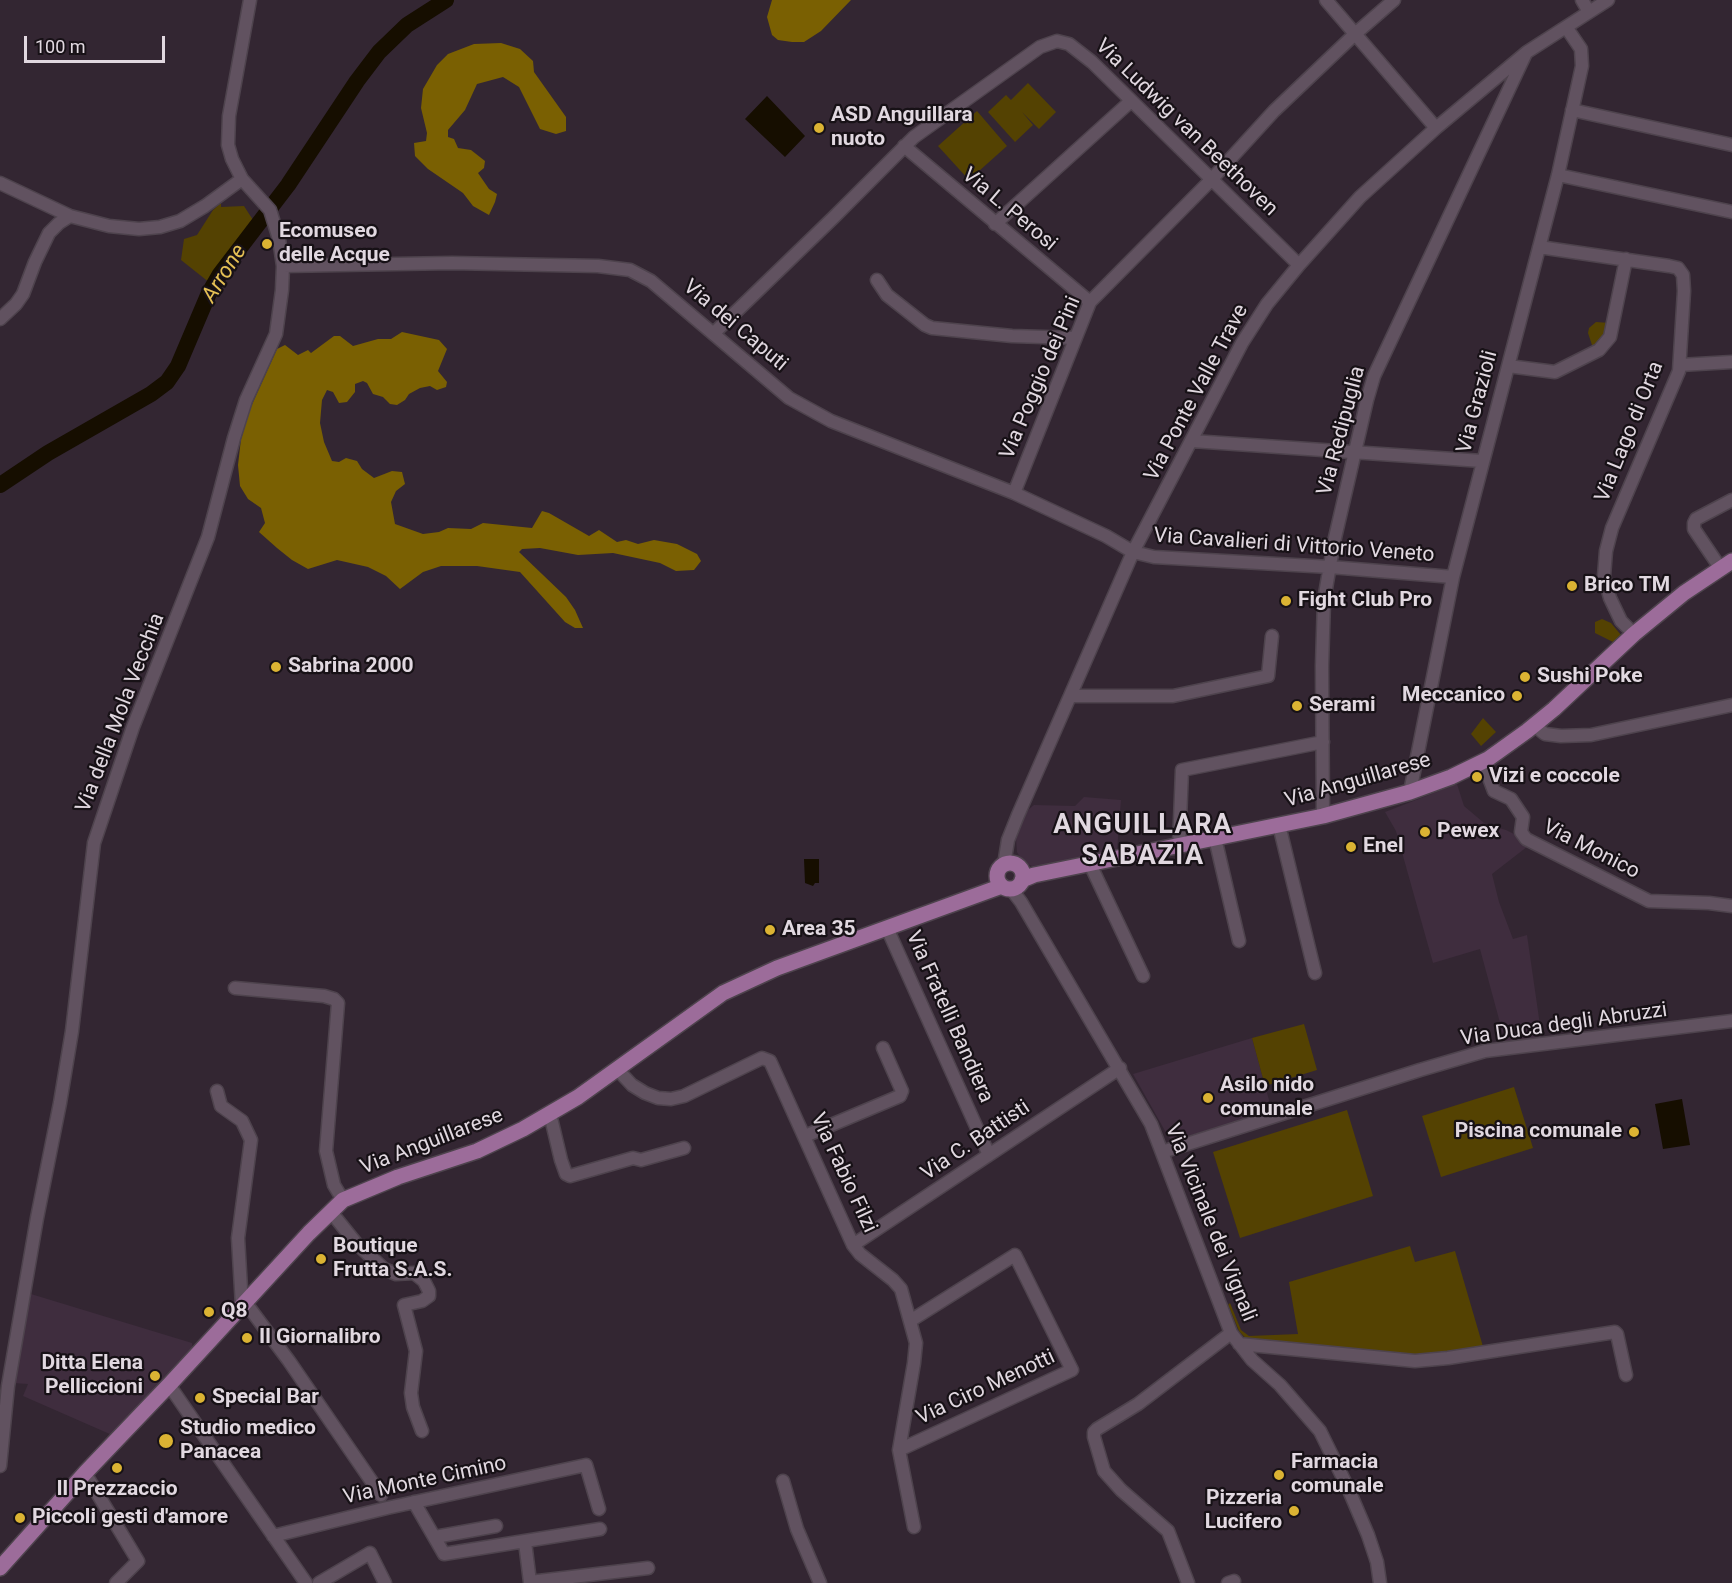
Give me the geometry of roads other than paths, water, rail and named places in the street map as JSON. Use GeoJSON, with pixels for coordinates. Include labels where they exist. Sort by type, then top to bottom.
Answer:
{"type":"FeatureCollection","features":[{"type":"Feature","properties":{"kind":"main road","name":"Via Anguillarese"},"geometry":{"type":"LineString","coordinates":[[0,1568],[85,1473],[343,1200],[398,1177],[477,1151],[523,1129],[578,1098],[723,993],[777,968],[980,894],[1013,874],[1090,864],[1323,816],[1410,792],[1483,762],[1535,726],[1634,634],[1684,593],[1726,565]]}},
{"type":"Feature","properties":{"kind":"street","name":"Via della Mola Vecchia"},"geometry":{"type":"LineString","coordinates":[[0,1466],[4,1386],[72,1031],[94,843],[133,727],[208,537],[246,400],[276,334],[283,266],[279,239],[273,216],[266,204],[242,179],[228,145],[228,130],[250,0]]}},
{"type":"Feature","properties":{"kind":"street"},"geometry":{"type":"LineString","coordinates":[[1326,0],[1436,128]]}},
{"type":"Feature","properties":{"kind":"street","name":"Via Poggio dei Pini"},"geometry":{"type":"LineString","coordinates":[[1014,493],[1090,302],[1211,180],[1274,111],[1394,0]]}},
{"type":"Feature","properties":{"kind":"street"},"geometry":{"type":"LineString","coordinates":[[1582,0],[1589,12]]}},
{"type":"Feature","properties":{"kind":"street","name":"Via Ponte Valle Trave"},"geometry":{"type":"LineString","coordinates":[[1013,874],[1008,840],[1133,552],[1242,343],[1268,304],[1299,265],[1360,197],[1436,128],[1527,52],[1608,0]]}},
{"type":"Feature","properties":{"kind":"street"},"geometry":{"type":"LineString","coordinates":[[1566,27],[1581,49]]}},
{"type":"Feature","properties":{"kind":"street"},"geometry":{"type":"LineString","coordinates":[[1552,36],[1562,38],[1581,49]]}},
{"type":"Feature","properties":{"kind":"street","name":"Via Ludwig van Beethoven"},"geometry":{"type":"LineString","coordinates":[[714,333],[834,218],[914,136],[1051,42],[1064,42],[1073,47],[1299,265]]}},
{"type":"Feature","properties":{"kind":"street","name":"Via Grazioli"},"geometry":{"type":"LineString","coordinates":[[1410,792],[1453,577],[1558,175],[1582,66],[1581,49]]}},
{"type":"Feature","properties":{"kind":"street","name":"Via Redipuglia"},"geometry":{"type":"LineString","coordinates":[[1323,816],[1324,600],[1354,452],[1374,376],[1527,52]]}},
{"type":"Feature","properties":{"kind":"street"},"geometry":{"type":"LineString","coordinates":[[995,224],[1131,101]]}},
{"type":"Feature","properties":{"kind":"street"},"geometry":{"type":"LineString","coordinates":[[1572,110],[1732,145]]}},
{"type":"Feature","properties":{"kind":"street","name":"Via L. Perosi"},"geometry":{"type":"LineString","coordinates":[[904,146],[1090,302]]}},
{"type":"Feature","properties":{"kind":"street"},"geometry":{"type":"LineString","coordinates":[[1558,175],[1732,212]]}},
{"type":"Feature","properties":{"kind":"street"},"geometry":{"type":"LineString","coordinates":[[0,183],[70,216],[117,227],[139,229],[160,227],[180,221],[197,212],[242,179]]}},
{"type":"Feature","properties":{"kind":"street"},"geometry":{"type":"LineString","coordinates":[[0,319],[23,294],[49,233],[70,216]]}},
{"type":"Feature","properties":{"kind":"street","name":"Via Lago di Orta"},"geometry":{"type":"LineString","coordinates":[[1539,247],[1669,266],[1681,271],[1684,280],[1680,365],[1612,528],[1606,551],[1604,576],[1610,598],[1621,621],[1634,634]]}},
{"type":"Feature","properties":{"kind":"street"},"geometry":{"type":"LineString","coordinates":[[1508,366],[1555,372],[1599,350],[1610,338],[1626,259]]}},
{"type":"Feature","properties":{"kind":"street","name":"Via dei Caputi"},"geometry":{"type":"LineString","coordinates":[[283,266],[452,263],[598,266],[630,270],[651,281],[789,398],[831,421],[1014,493],[1106,536],[1133,552]]}},
{"type":"Feature","properties":{"kind":"street"},"geometry":{"type":"LineString","coordinates":[[877,280],[887,295],[925,325],[933,328],[1012,336],[1076,338]]}},
{"type":"Feature","properties":{"kind":"street"},"geometry":{"type":"LineString","coordinates":[[1680,365],[1732,362]]}},
{"type":"Feature","properties":{"kind":"street"},"geometry":{"type":"LineString","coordinates":[[1192,441],[1482,461]]}},
{"type":"Feature","properties":{"kind":"street"},"geometry":{"type":"LineString","coordinates":[[1726,565],[1694,526],[1696,519],[1732,500]]}},
{"type":"Feature","properties":{"kind":"street","name":"Via Cavalieri di Vittorio Veneto"},"geometry":{"type":"LineString","coordinates":[[1133,552],[1154,557],[1453,577]]}},
{"type":"Feature","properties":{"kind":"street"},"geometry":{"type":"LineString","coordinates":[[1070,696],[1173,696],[1268,676],[1272,636]]}},
{"type":"Feature","properties":{"kind":"street"},"geometry":{"type":"LineString","coordinates":[[1535,726],[1545,734],[1591,735],[1732,705]]}},
{"type":"Feature","properties":{"kind":"street"},"geometry":{"type":"LineString","coordinates":[[1179,845],[1182,770],[1323,742]]}},
{"type":"Feature","properties":{"kind":"street","name":"Via Monico"},"geometry":{"type":"LineString","coordinates":[[1483,762],[1494,791],[1511,799],[1523,817],[1521,832],[1526,839],[1650,902],[1709,903],[1732,906]]}},
{"type":"Feature","properties":{"kind":"street"},"geometry":{"type":"LineString","coordinates":[[1280,825],[1315,973]]}},
{"type":"Feature","properties":{"kind":"street"},"geometry":{"type":"LineString","coordinates":[[1215,838],[1239,941]]}},
{"type":"Feature","properties":{"kind":"street"},"geometry":{"type":"LineString","coordinates":[[1090,864],[1143,976]]}},
{"type":"Feature","properties":{"kind":"street","name":"Via Vicinale dei Vignali"},"geometry":{"type":"LineString","coordinates":[[1013,874],[1021,902],[1151,1124],[1231,1333],[1252,1360],[1280,1385],[1320,1431],[1368,1535],[1377,1562],[1380,1583]]}},
{"type":"Feature","properties":{"kind":"street","name":"Via Fratelli Bandiera"},"geometry":{"type":"LineString","coordinates":[[887,928],[989,1155]]}},
{"type":"Feature","properties":{"kind":"street"},"geometry":{"type":"LineString","coordinates":[[235,988],[324,996],[338,1003],[326,1151],[334,1185],[343,1200]]}},
{"type":"Feature","properties":{"kind":"street","name":"Via Duca degli Abruzzi"},"geometry":{"type":"LineString","coordinates":[[1162,1152],[1411,1073],[1485,1052],[1732,1021]]}},
{"type":"Feature","properties":{"kind":"street"},"geometry":{"type":"LineString","coordinates":[[805,1136],[900,1096],[902,1091],[883,1048]]}},
{"type":"Feature","properties":{"kind":"street","name":"Via Fabio Filzi"},"geometry":{"type":"LineString","coordinates":[[618,1070],[632,1085],[645,1093],[658,1098],[670,1099],[684,1096],[762,1058],[770,1061],[853,1245],[901,1289],[915,1343],[914,1363],[899,1450],[914,1527]]}},
{"type":"Feature","properties":{"kind":"street","name":"Via C. Battisti"},"geometry":{"type":"LineString","coordinates":[[853,1245],[1120,1068]]}},
{"type":"Feature","properties":{"kind":"street"},"geometry":{"type":"LineString","coordinates":[[217,1091],[221,1106],[242,1121],[251,1140],[238,1238],[244,1304],[289,1361],[381,1495]]}},
{"type":"Feature","properties":{"kind":"street"},"geometry":{"type":"LineString","coordinates":[[550,1114],[561,1160],[566,1174],[570,1176],[633,1158],[641,1160],[684,1148]]}},
{"type":"Feature","properties":{"kind":"street"},"geometry":{"type":"LineString","coordinates":[[331,1212],[356,1243],[384,1269],[396,1274],[414,1273],[424,1281],[429,1291],[429,1296],[422,1301],[404,1305],[416,1350],[411,1393],[413,1407],[422,1431]]}},
{"type":"Feature","properties":{"kind":"street","name":"Via Ciro Menotti"},"geometry":{"type":"LineString","coordinates":[[899,1450],[1072,1370],[1016,1255],[910,1321]]}},
{"type":"Feature","properties":{"kind":"street"},"geometry":{"type":"LineString","coordinates":[[1239,1344],[1415,1361],[1458,1357],[1615,1332],[1626,1375]]}},
{"type":"Feature","properties":{"kind":"street"},"geometry":{"type":"LineString","coordinates":[[1188,1583],[1168,1531],[1121,1490],[1104,1471],[1094,1432],[1138,1404],[1231,1333]]}},
{"type":"Feature","properties":{"kind":"street"},"geometry":{"type":"LineString","coordinates":[[169,1385],[306,1583]]}},
{"type":"Feature","properties":{"kind":"street","name":"Via Monte Cimino"},"geometry":{"type":"LineString","coordinates":[[273,1536],[414,1502],[586,1465],[599,1509]]}},
{"type":"Feature","properties":{"kind":"street"},"geometry":{"type":"LineString","coordinates":[[85,1473],[138,1561],[116,1583]]}},
{"type":"Feature","properties":{"kind":"street"},"geometry":{"type":"LineString","coordinates":[[783,1481],[798,1529],[820,1583]]}},
{"type":"Feature","properties":{"kind":"street"},"geometry":{"type":"LineString","coordinates":[[414,1502],[444,1554],[600,1528]]}},
{"type":"Feature","properties":{"kind":"street"},"geometry":{"type":"LineString","coordinates":[[435,1537],[496,1526]]}},
{"type":"Feature","properties":{"kind":"street"},"geometry":{"type":"LineString","coordinates":[[525,1542],[530,1582],[648,1568]]}},
{"type":"Feature","properties":{"kind":"street"},"geometry":{"type":"LineString","coordinates":[[318,1583],[370,1553],[385,1583]]}},
{"type":"Feature","properties":{"kind":"waterway","name":"Arrone"},"geometry":{"type":"LineString","coordinates":[[0,485],[48,453],[151,394],[167,382],[178,366],[209,293],[220,274],[288,185],[357,81],[379,52],[407,25],[446,0]]}},
{"type":"Feature","properties":{"kind":"place","name":"ASD Anguillara nuoto"},"geometry":{"type":"Point","coordinates":[819,128]}},
{"type":"Feature","properties":{"kind":"place","name":"Ecomuseo delle Acque"},"geometry":{"type":"Point","coordinates":[267,244]}},
{"type":"Feature","properties":{"kind":"place","name":"Brico TM"},"geometry":{"type":"Point","coordinates":[1572,586]}},
{"type":"Feature","properties":{"kind":"place","name":"Fight Club Pro"},"geometry":{"type":"Point","coordinates":[1286,601]}},
{"type":"Feature","properties":{"kind":"place","name":"Sabrina 2000"},"geometry":{"type":"Point","coordinates":[276,667]}},
{"type":"Feature","properties":{"kind":"place","name":"Sushi Poke"},"geometry":{"type":"Point","coordinates":[1525,677]}},
{"type":"Feature","properties":{"kind":"place","name":"Meccanico"},"geometry":{"type":"Point","coordinates":[1517,696]}},
{"type":"Feature","properties":{"kind":"place","name":"Serami"},"geometry":{"type":"Point","coordinates":[1297,706]}},
{"type":"Feature","properties":{"kind":"place","name":"Vizi e coccole"},"geometry":{"type":"Point","coordinates":[1477,777]}},
{"type":"Feature","properties":{"kind":"place","name":"Pewex"},"geometry":{"type":"Point","coordinates":[1425,832]}},
{"type":"Feature","properties":{"kind":"place","name":"Enel"},"geometry":{"type":"Point","coordinates":[1351,847]}},
{"type":"Feature","properties":{"kind":"place","name":"Area 35"},"geometry":{"type":"Point","coordinates":[770,930]}},
{"type":"Feature","properties":{"kind":"place","name":"Asilo nido comunale"},"geometry":{"type":"Point","coordinates":[1208,1098]}},
{"type":"Feature","properties":{"kind":"place","name":"Piscina comunale"},"geometry":{"type":"Point","coordinates":[1634,1132]}},
{"type":"Feature","properties":{"kind":"place","name":"Boutique Frutta S.A.S."},"geometry":{"type":"Point","coordinates":[321,1259]}},
{"type":"Feature","properties":{"kind":"place","name":"Q8"},"geometry":{"type":"Point","coordinates":[209,1312]}},
{"type":"Feature","properties":{"kind":"place","name":"Il Giornalibro"},"geometry":{"type":"Point","coordinates":[247,1338]}},
{"type":"Feature","properties":{"kind":"place","name":"Ditta Elena Pelliccioni"},"geometry":{"type":"Point","coordinates":[155,1376]}},
{"type":"Feature","properties":{"kind":"place","name":"Special Bar"},"geometry":{"type":"Point","coordinates":[200,1398]}},
{"type":"Feature","properties":{"kind":"place","name":"Studio medico Panacea"},"geometry":{"type":"Point","coordinates":[166,1441]}},
{"type":"Feature","properties":{"kind":"place","name":"Il Prezzaccio"},"geometry":{"type":"Point","coordinates":[117,1468]}},
{"type":"Feature","properties":{"kind":"place","name":"Farmacia comunale"},"geometry":{"type":"Point","coordinates":[1279,1475]}},
{"type":"Feature","properties":{"kind":"place","name":"Pizzeria Lucifero"},"geometry":{"type":"Point","coordinates":[1294,1511]}},
{"type":"Feature","properties":{"kind":"place","name":"Piccoli gesti d'amore"},"geometry":{"type":"Point","coordinates":[20,1518]}},
{"type":"Feature","properties":{"kind":"district","name":"ANGUILLARA SABAZIA"},"geometry":{"type":"Point","coordinates":[1143,842]}}]}
